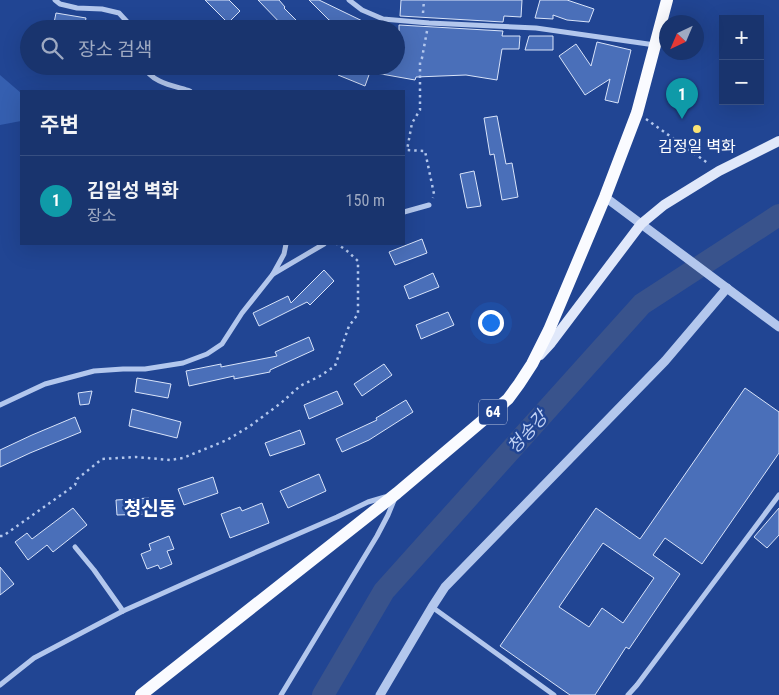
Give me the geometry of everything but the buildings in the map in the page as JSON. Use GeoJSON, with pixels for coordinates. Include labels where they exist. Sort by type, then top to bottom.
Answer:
{"type":"FeatureCollection","features":[{"type":"Feature","properties":{"kind":"main road","name":"64"},"geometry":{"type":"LineString","coordinates":[[141,695],[397,493],[508,399],[520,384],[549,330],[637,113],[667,0]]}},
{"type":"Feature","properties":{"kind":"main road"},"geometry":{"type":"LineString","coordinates":[[532,364],[551,343],[641,224],[664,205],[719,171],[779,141]]}},
{"type":"Feature","properties":{"kind":"street"},"geometry":{"type":"LineString","coordinates":[[55,0],[60,4],[77,8],[102,9],[120,13],[126,20]]}},
{"type":"Feature","properties":{"kind":"street"},"geometry":{"type":"LineString","coordinates":[[349,0],[362,10],[383,18],[402,20]]}},
{"type":"Feature","properties":{"kind":"street"},"geometry":{"type":"LineString","coordinates":[[405,20],[536,28],[655,46]]}},
{"type":"Feature","properties":{"kind":"street"},"geometry":{"type":"LineString","coordinates":[[152,75],[157,80],[187,90]]}},
{"type":"Feature","properties":{"kind":"street"},"geometry":{"type":"LineString","coordinates":[[604,197],[779,327]]}},
{"type":"Feature","properties":{"kind":"street"},"geometry":{"type":"LineString","coordinates":[[405,212],[429,205]]}},
{"type":"Feature","properties":{"kind":"street"},"geometry":{"type":"LineString","coordinates":[[0,405],[45,384],[94,371],[123,368],[145,369],[183,363],[207,354],[222,344],[242,313],[273,274],[284,254],[286,245]]}},
{"type":"Feature","properties":{"kind":"street"},"geometry":{"type":"LineString","coordinates":[[273,274],[322,245]]}},
{"type":"Feature","properties":{"kind":"street"},"geometry":{"type":"LineString","coordinates":[[380,695],[445,587],[665,361],[727,288]]}},
{"type":"Feature","properties":{"kind":"street"},"geometry":{"type":"LineString","coordinates":[[0,686],[34,658],[123,611],[368,502],[397,493]]}},
{"type":"Feature","properties":{"kind":"street"},"geometry":{"type":"LineString","coordinates":[[281,695],[377,536],[388,516],[397,493]]}},
{"type":"Feature","properties":{"kind":"street"},"geometry":{"type":"LineString","coordinates":[[628,695],[779,495]]}},
{"type":"Feature","properties":{"kind":"street"},"geometry":{"type":"LineString","coordinates":[[75,547],[123,611]]}},
{"type":"Feature","properties":{"kind":"street"},"geometry":{"type":"LineString","coordinates":[[432,607],[554,695]]}},
{"type":"Feature","properties":{"kind":"path"},"geometry":{"type":"LineString","coordinates":[[422,22],[424,0]]}},
{"type":"Feature","properties":{"kind":"path"},"geometry":{"type":"LineString","coordinates":[[429,23],[420,61],[420,110],[412,123],[407,150],[425,151],[434,194],[429,205]]}},
{"type":"Feature","properties":{"kind":"path"},"geometry":{"type":"LineString","coordinates":[[637,113],[719,171]]}},
{"type":"Feature","properties":{"kind":"path"},"geometry":{"type":"LineString","coordinates":[[0,536],[3,536],[75,485],[77,479],[102,459],[136,457],[170,460],[183,458],[226,440],[250,426],[300,386],[335,366],[349,326],[358,314],[358,261],[338,245]]}},
{"type":"Feature","properties":{"kind":"shaded area"},"geometry":{"type":"Polygon","coordinates":[[[0,75],[20,92],[20,121],[0,125],[0,75]]]}},
{"type":"Feature","properties":{"kind":"waterway","name":"청송강"},"geometry":{"type":"LineString","coordinates":[[323,695],[384,591],[642,304],[779,215]]}},
{"type":"Feature","properties":{"kind":"place","name":"김일성 벽화"},"geometry":{"type":"Point","coordinates":[682,119]}},
{"type":"Feature","properties":{"kind":"place","name":"김정일 벽화"},"geometry":{"type":"Point","coordinates":[697,129]}},
{"type":"Feature","properties":{"kind":"district","name":"청신동"},"geometry":{"type":"Point","coordinates":[150,508]}}]}
